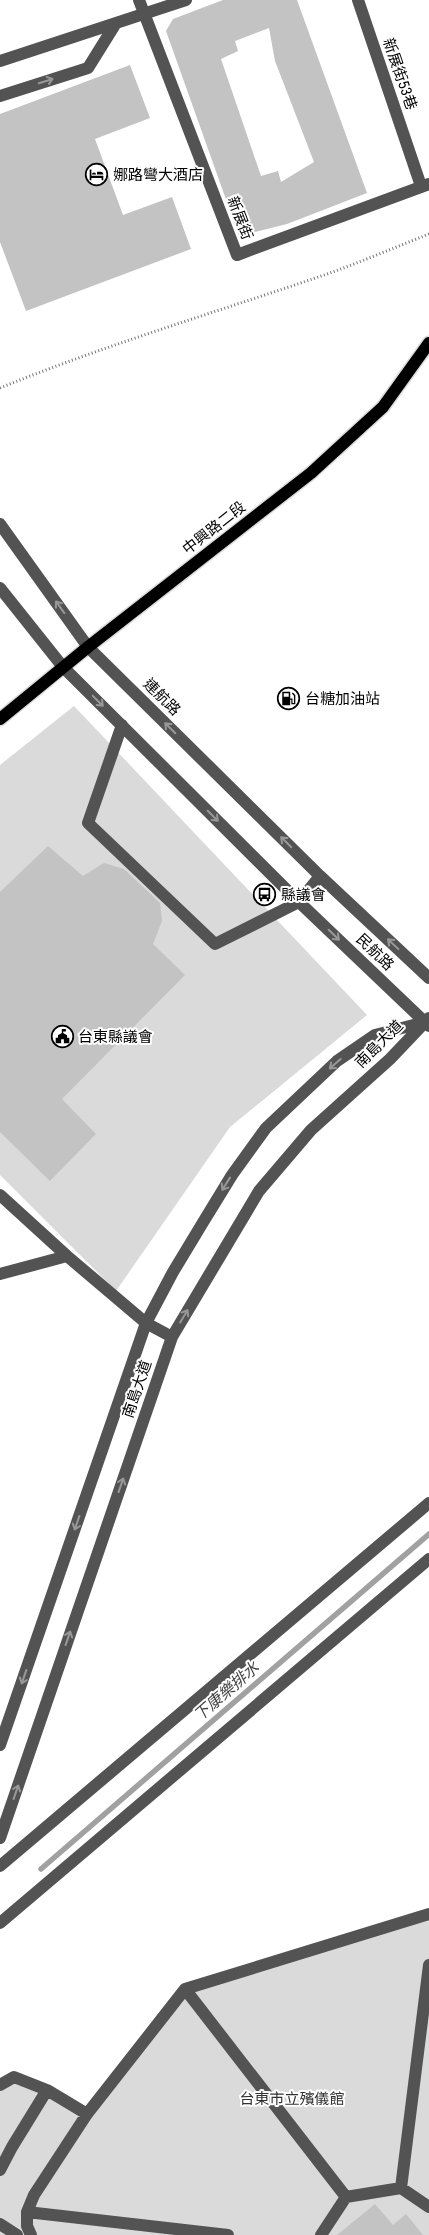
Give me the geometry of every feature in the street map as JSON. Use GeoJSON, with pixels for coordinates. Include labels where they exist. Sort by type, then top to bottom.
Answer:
{"type":"FeatureCollection","features":[{"type":"Feature","properties":{"kind":"main road","name":"中興路二段"},"geometry":{"type":"LineString","coordinates":[[0,719],[88,647],[311,473],[383,407],[429,344]]}},
{"type":"Feature","properties":{"kind":"street","name":"新展街"},"geometry":{"type":"LineString","coordinates":[[139,0],[237,255],[425,185]]}},
{"type":"Feature","properties":{"kind":"street"},"geometry":{"type":"LineString","coordinates":[[0,61],[186,0]]}},
{"type":"Feature","properties":{"kind":"street","name":"新展街53巷"},"geometry":{"type":"LineString","coordinates":[[358,0],[425,185]]}},
{"type":"Feature","properties":{"kind":"street"},"geometry":{"type":"LineString","coordinates":[[0,96],[88,68],[116,23]]}},
{"type":"Feature","properties":{"kind":"street","name":"連航路"},"geometry":{"type":"LineString","coordinates":[[0,524],[88,647],[320,876]]}},
{"type":"Feature","properties":{"kind":"street"},"geometry":{"type":"LineString","coordinates":[[0,588],[63,667],[299,902]]}},
{"type":"Feature","properties":{"kind":"street"},"geometry":{"type":"LineString","coordinates":[[122,725],[88,823],[215,944],[299,902],[320,876]]}},
{"type":"Feature","properties":{"kind":"street","name":"民航路"},"geometry":{"type":"LineString","coordinates":[[320,876],[429,978]]}},
{"type":"Feature","properties":{"kind":"street","name":"民航路"},"geometry":{"type":"LineString","coordinates":[[299,902],[428,1022]]}},
{"type":"Feature","properties":{"kind":"street","name":"南島大道"},"geometry":{"type":"LineString","coordinates":[[0,1745],[146,1323],[172,1272],[232,1175],[266,1128],[337,1061],[375,1035],[428,1022]]}},
{"type":"Feature","properties":{"kind":"street","name":"南島大道"},"geometry":{"type":"LineString","coordinates":[[0,1838],[172,1337],[259,1191],[311,1130],[390,1060],[428,1022]]}},
{"type":"Feature","properties":{"kind":"street"},"geometry":{"type":"LineString","coordinates":[[0,1194],[67,1256],[146,1323],[172,1337]]}},
{"type":"Feature","properties":{"kind":"street"},"geometry":{"type":"LineString","coordinates":[[0,1274],[67,1256]]}},
{"type":"Feature","properties":{"kind":"street"},"geometry":{"type":"LineString","coordinates":[[0,1866],[429,1504]]}},
{"type":"Feature","properties":{"kind":"street"},"geometry":{"type":"LineString","coordinates":[[0,1923],[429,1559]]}},
{"type":"Feature","properties":{"kind":"street"},"geometry":{"type":"LineString","coordinates":[[31,2235],[27,2226],[27,2212],[34,2195],[87,2114],[185,1989],[429,1914]]}},
{"type":"Feature","properties":{"kind":"street"},"geometry":{"type":"LineString","coordinates":[[402,2188],[429,1965]]}},
{"type":"Feature","properties":{"kind":"street"},"geometry":{"type":"LineString","coordinates":[[185,1989],[346,2197]]}},
{"type":"Feature","properties":{"kind":"street"},"geometry":{"type":"LineString","coordinates":[[0,2085],[14,2077],[47,2090],[87,2114]]}},
{"type":"Feature","properties":{"kind":"street"},"geometry":{"type":"LineString","coordinates":[[0,2170],[47,2090]]}},
{"type":"Feature","properties":{"kind":"street"},"geometry":{"type":"LineString","coordinates":[[321,2235],[346,2197],[402,2188],[429,2207]]}},
{"type":"Feature","properties":{"kind":"street"},"geometry":{"type":"LineString","coordinates":[[27,2212],[228,2235]]}},
{"type":"Feature","properties":{"kind":"street"},"geometry":{"type":"LineString","coordinates":[[0,2224],[17,2235]]}},
{"type":"Feature","properties":{"kind":"path"},"geometry":{"type":"LineString","coordinates":[[0,388],[152,332],[332,272],[429,234]]}},
{"type":"Feature","properties":{"kind":"green space"},"geometry":{"type":"Polygon","coordinates":[[[74,706],[367,1015],[230,1127],[116,1291],[0,1175],[0,765],[74,706]]]}},
{"type":"Feature","properties":{"kind":"green space","name":"台東市立殯儀館"},"geometry":{"type":"Polygon","coordinates":[[[429,1914],[429,2235],[0,2235],[0,2084],[14,2077],[87,2113],[185,1989],[429,1914]]]}},
{"type":"Feature","properties":{"kind":"building"},"geometry":{"type":"Polygon","coordinates":[[[223,0],[297,0],[367,193],[287,224],[239,236],[166,31],[173,19],[223,0]],[[269,28],[235,41],[238,51],[221,59],[261,176],[278,171],[281,182],[314,162],[275,61],[269,28]]]}},
{"type":"Feature","properties":{"kind":"building"},"geometry":{"type":"Polygon","coordinates":[[[130,65],[150,118],[95,139],[123,215],[172,197],[191,249],[26,311],[0,242],[0,114],[130,65]]]}},
{"type":"Feature","properties":{"kind":"building","name":"台東縣議會"},"geometry":{"type":"Polygon","coordinates":[[[48,846],[83,876],[104,863],[124,869],[160,903],[162,921],[153,944],[185,975],[62,1099],[96,1134],[50,1181],[0,1132],[0,892],[48,846]]]}},
{"type":"Feature","properties":{"kind":"building"},"geometry":{"type":"Polygon","coordinates":[[[375,2204],[393,2225],[406,2214],[423,2235],[337,2235],[375,2204]]]}},
{"type":"Feature","properties":{"kind":"waterway","name":"下康樂排水"},"geometry":{"type":"LineString","coordinates":[[41,1869],[429,1534]]}},
{"type":"Feature","properties":{"kind":"place","name":"娜路彎大酒店"},"geometry":{"type":"Point","coordinates":[97,175]}},
{"type":"Feature","properties":{"kind":"place","name":"台糖加油站"},"geometry":{"type":"Point","coordinates":[289,699]}},
{"type":"Feature","properties":{"kind":"place","name":"縣議會"},"geometry":{"type":"Point","coordinates":[265,895]}},
{"type":"Feature","properties":{"kind":"place","name":"台東縣議會"},"geometry":{"type":"Point","coordinates":[62,1037]}}]}
